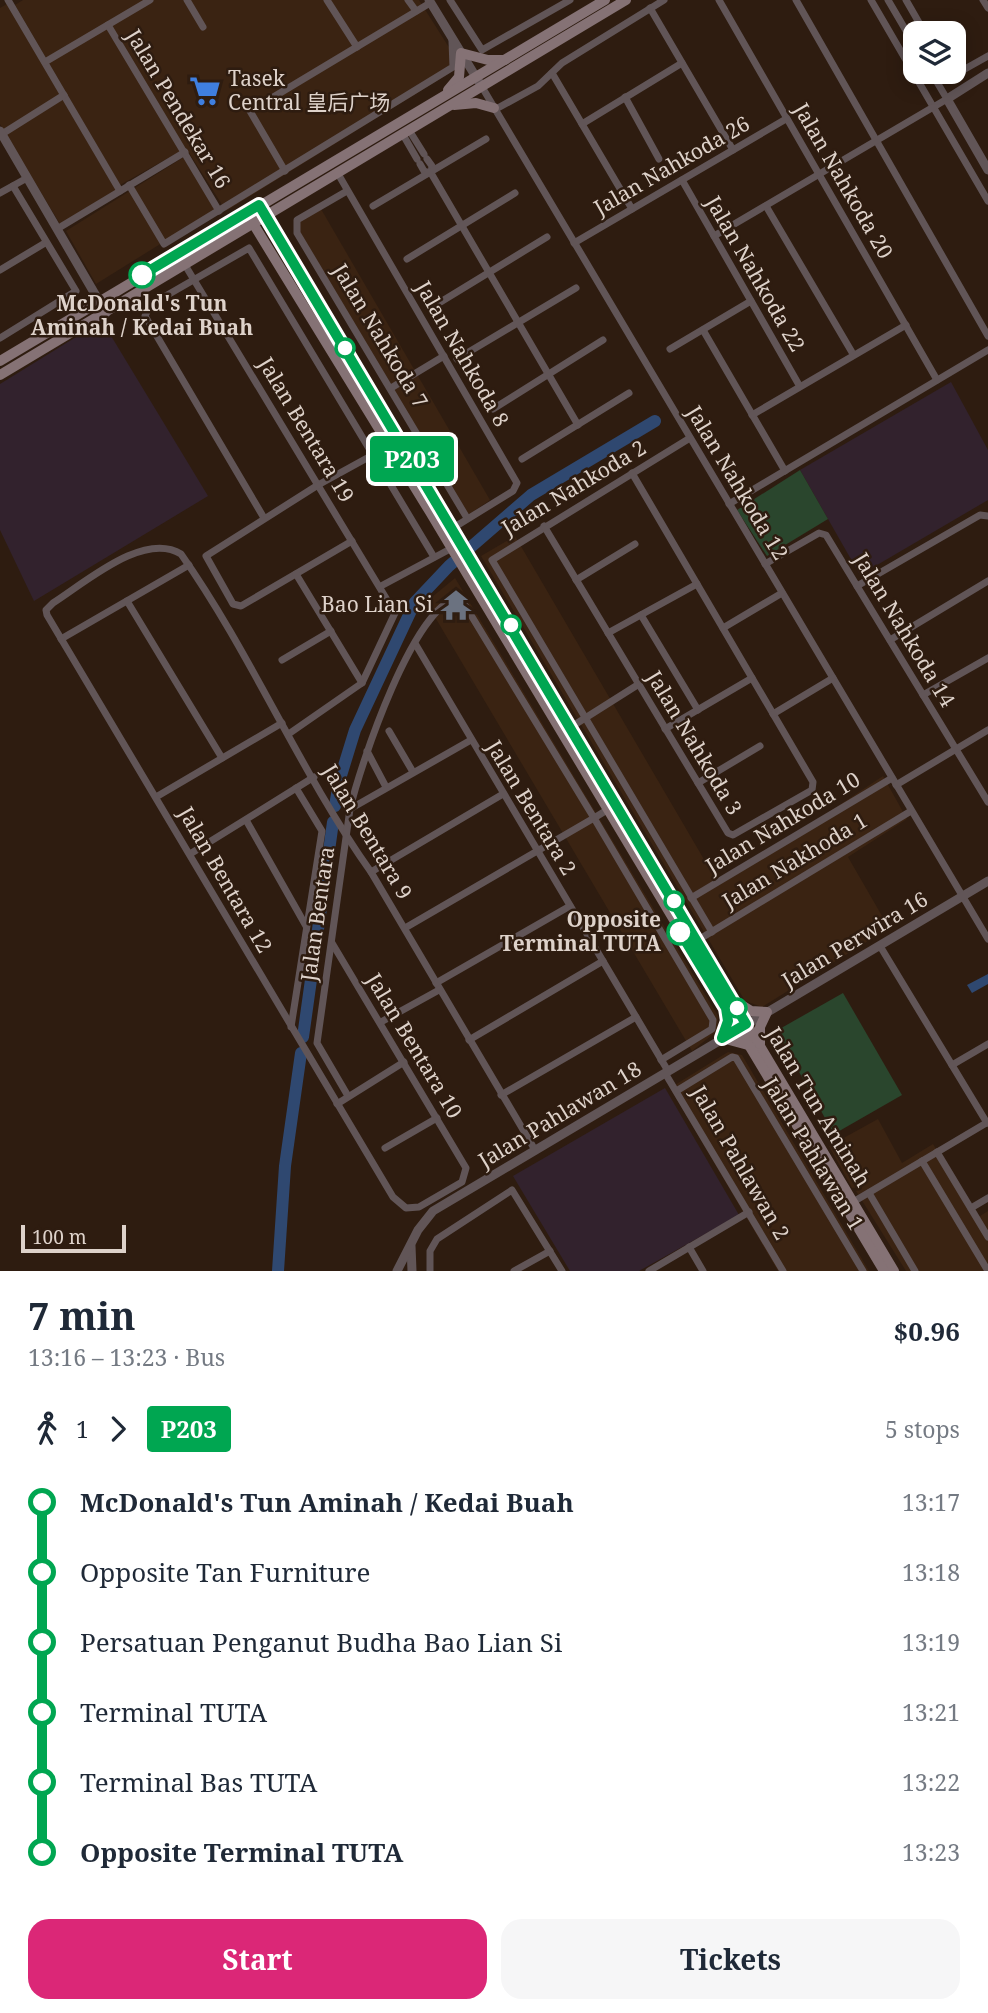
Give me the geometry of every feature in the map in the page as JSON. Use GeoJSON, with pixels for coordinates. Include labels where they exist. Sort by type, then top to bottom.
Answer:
{"type":"FeatureCollection","features":[{"type":"Feature","properties":{"kind":"main road"},"geometry":{"type":"LineString","coordinates":[[0,375],[405,132],[476,77],[605,0]]}},
{"type":"Feature","properties":{"kind":"main road"},"geometry":{"type":"LineString","coordinates":[[0,361],[371,138],[445,101],[482,87],[626,0]]}},
{"type":"Feature","properties":{"kind":"main road"},"geometry":{"type":"LineString","coordinates":[[445,101],[459,77],[461,53],[488,60],[505,60]]}},
{"type":"Feature","properties":{"kind":"main road"},"geometry":{"type":"LineString","coordinates":[[445,101],[476,103],[495,109]]}},
{"type":"Feature","properties":{"kind":"main road"},"geometry":{"type":"LineString","coordinates":[[371,138],[378,140],[400,126],[405,132]]}},
{"type":"Feature","properties":{"kind":"main road","name":"Jalan Tun Aminah"},"geometry":{"type":"LineString","coordinates":[[259,205],[453,528],[455,546],[480,573],[698,940],[729,1004]]}},
{"type":"Feature","properties":{"kind":"main road","name":"Jalan Tun Aminah"},"geometry":{"type":"LineString","coordinates":[[246,212],[389,446],[455,546],[471,581],[607,810],[742,1026],[762,1051],[894,1271]]}},
{"type":"Feature","properties":{"kind":"main road"},"geometry":{"type":"LineString","coordinates":[[749,1046],[722,1038],[728,1021],[729,1004],[751,1011],[767,1012],[760,1027],[762,1051]]}},
{"type":"Feature","properties":{"kind":"main road","name":"Jalan Tun Aminah"},"geometry":{"type":"LineString","coordinates":[[742,1026],[749,1046],[884,1271]]}},
{"type":"Feature","properties":{"kind":"street"},"geometry":{"type":"LineString","coordinates":[[0,5],[8,0],[120,191]]}},
{"type":"Feature","properties":{"kind":"street"},"geometry":{"type":"LineString","coordinates":[[45,62],[150,0]]}},
{"type":"Feature","properties":{"kind":"street"},"geometry":{"type":"LineString","coordinates":[[187,0],[203,27]]}},
{"type":"Feature","properties":{"kind":"street"},"geometry":{"type":"LineString","coordinates":[[327,0],[357,47]]}},
{"type":"Feature","properties":{"kind":"street"},"geometry":{"type":"LineString","coordinates":[[408,0],[416,11]]}},
{"type":"Feature","properties":{"kind":"street"},"geometry":{"type":"LineString","coordinates":[[450,0],[484,50],[570,0]]}},
{"type":"Feature","properties":{"kind":"street"},"geometry":{"type":"LineString","coordinates":[[495,109],[538,86],[562,63],[664,0]]}},
{"type":"Feature","properties":{"kind":"street","name":"Jalan Nahkoda 20"},"geometry":{"type":"LineString","coordinates":[[719,0],[937,380]]}},
{"type":"Feature","properties":{"kind":"street"},"geometry":{"type":"LineString","coordinates":[[796,0],[988,336]]}},
{"type":"Feature","properties":{"kind":"street"},"geometry":{"type":"LineString","coordinates":[[871,0],[988,201]]}},
{"type":"Feature","properties":{"kind":"street"},"geometry":{"type":"LineString","coordinates":[[888,0],[903,26]]}},
{"type":"Feature","properties":{"kind":"street"},"geometry":{"type":"LineString","coordinates":[[906,0],[918,21]]}},
{"type":"Feature","properties":{"kind":"street"},"geometry":{"type":"LineString","coordinates":[[983,0],[988,8]]}},
{"type":"Feature","properties":{"kind":"street"},"geometry":{"type":"LineString","coordinates":[[285,171],[250,111],[429,1],[482,87]]}},
{"type":"Feature","properties":{"kind":"street"},"geometry":{"type":"LineString","coordinates":[[650,8],[733,150]]}},
{"type":"Feature","properties":{"kind":"street","name":"Jalan Pendekar 16"},"geometry":{"type":"LineString","coordinates":[[108,25],[219,211]]}},
{"type":"Feature","properties":{"kind":"street"},"geometry":{"type":"LineString","coordinates":[[129,185],[164,244],[453,67],[451,37]]}},
{"type":"Feature","properties":{"kind":"street"},"geometry":{"type":"LineString","coordinates":[[966,68],[988,56]]}},
{"type":"Feature","properties":{"kind":"street"},"geometry":{"type":"LineString","coordinates":[[582,124],[682,63]]}},
{"type":"Feature","properties":{"kind":"street"},"geometry":{"type":"LineString","coordinates":[[714,236],[988,73]]}},
{"type":"Feature","properties":{"kind":"street"},"geometry":{"type":"LineString","coordinates":[[552,74],[632,209]]}},
{"type":"Feature","properties":{"kind":"street"},"geometry":{"type":"LineString","coordinates":[[938,84],[988,170]]}},
{"type":"Feature","properties":{"kind":"street","name":"Jalan Nahkoda 12"},"geometry":{"type":"LineString","coordinates":[[482,87],[988,939]]}},
{"type":"Feature","properties":{"kind":"street"},"geometry":{"type":"LineString","coordinates":[[64,95],[1,132],[106,313]]}},
{"type":"Feature","properties":{"kind":"street"},"geometry":{"type":"LineString","coordinates":[[625,97],[659,159]]}},
{"type":"Feature","properties":{"kind":"street","name":"Jalan Nahkoda 26"},"geometry":{"type":"LineString","coordinates":[[575,243],[786,119]]}},
{"type":"Feature","properties":{"kind":"street"},"geometry":{"type":"LineString","coordinates":[[405,132],[432,166],[431,173],[578,425]]}},
{"type":"Feature","properties":{"kind":"street"},"geometry":{"type":"LineString","coordinates":[[405,132],[424,171],[431,173]]}},
{"type":"Feature","properties":{"kind":"street"},"geometry":{"type":"LineString","coordinates":[[373,206],[486,139]]}},
{"type":"Feature","properties":{"kind":"street"},"geometry":{"type":"LineString","coordinates":[[57,229],[185,152]]}},
{"type":"Feature","properties":{"kind":"street","name":"Jalan Nahkoda 8"},"geometry":{"type":"LineString","coordinates":[[337,172],[517,483],[513,491],[453,528]]}},
{"type":"Feature","properties":{"kind":"street"},"geometry":{"type":"LineString","coordinates":[[0,193],[27,178]]}},
{"type":"Feature","properties":{"kind":"street","name":"Jalan Nahkoda 22"},"geometry":{"type":"LineString","coordinates":[[682,180],[799,385]]}},
{"type":"Feature","properties":{"kind":"street"},"geometry":{"type":"LineString","coordinates":[[0,338],[76,291],[13,186]]}},
{"type":"Feature","properties":{"kind":"street","name":"Jalan Nahkoda 7"},"geometry":{"type":"LineString","coordinates":[[347,191],[297,220],[295,225],[467,518]]}},
{"type":"Feature","properties":{"kind":"street"},"geometry":{"type":"LineString","coordinates":[[407,259],[515,193]]}},
{"type":"Feature","properties":{"kind":"street"},"geometry":{"type":"LineString","coordinates":[[766,206],[853,354]]}},
{"type":"Feature","properties":{"kind":"street"},"geometry":{"type":"LineString","coordinates":[[434,306],[547,237]]}},
{"type":"Feature","properties":{"kind":"street"},"geometry":{"type":"LineString","coordinates":[[0,270],[45,243]]}},
{"type":"Feature","properties":{"kind":"street"},"geometry":{"type":"LineString","coordinates":[[264,518],[145,316],[150,305],[246,248],[251,249],[434,556]]}},
{"type":"Feature","properties":{"kind":"street","name":"Jalan Bentara 19"},"geometry":{"type":"LineString","coordinates":[[186,265],[395,613],[362,683]]}},
{"type":"Feature","properties":{"kind":"street"},"geometry":{"type":"LineString","coordinates":[[457,359],[576,288]]}},
{"type":"Feature","properties":{"kind":"street"},"geometry":{"type":"LineString","coordinates":[[670,349],[751,301]]}},
{"type":"Feature","properties":{"kind":"street"},"geometry":{"type":"LineString","coordinates":[[752,415],[799,385],[906,325]]}},
{"type":"Feature","properties":{"kind":"street"},"geometry":{"type":"LineString","coordinates":[[703,330],[785,471]]}},
{"type":"Feature","properties":{"kind":"street"},"geometry":{"type":"LineString","coordinates":[[493,409],[603,340]]}},
{"type":"Feature","properties":{"kind":"street"},"geometry":{"type":"LineString","coordinates":[[729,504],[988,350]]}},
{"type":"Feature","properties":{"kind":"street"},"geometry":{"type":"LineString","coordinates":[[391,388],[444,356]]}},
{"type":"Feature","properties":{"kind":"street"},"geometry":{"type":"LineString","coordinates":[[522,459],[629,393]]}},
{"type":"Feature","properties":{"kind":"street","name":"Jalan Nahkoda 2"},"geometry":{"type":"LineString","coordinates":[[690,438],[492,560],[712,932]]}},
{"type":"Feature","properties":{"kind":"street"},"geometry":{"type":"LineString","coordinates":[[352,541],[236,606],[206,556],[318,485],[389,446]]}},
{"type":"Feature","properties":{"kind":"street","name":"Jalan Nahkoda 3"},"geometry":{"type":"LineString","coordinates":[[544,526],[727,832],[733,835],[811,790],[813,782],[632,474]]}},
{"type":"Feature","properties":{"kind":"street"},"geometry":{"type":"LineString","coordinates":[[857,586],[986,515]]}},
{"type":"Feature","properties":{"kind":"street","name":"Jalan Nahkoda 14"},"geometry":{"type":"LineString","coordinates":[[765,564],[819,533],[826,534],[988,802]]}},
{"type":"Feature","properties":{"kind":"street"},"geometry":{"type":"LineString","coordinates":[[576,580],[635,544]]}},
{"type":"Feature","properties":{"kind":"street","name":"Jalan Bentara 9"},"geometry":{"type":"LineString","coordinates":[[158,546],[170,547],[181,554],[188,565],[290,733],[347,838],[405,928],[501,1095],[536,1150]]}},
{"type":"Feature","properties":{"kind":"street","name":"Jalan Bentara 12"},"geometry":{"type":"LineString","coordinates":[[158,546],[140,549],[49,607],[47,615],[393,1197],[406,1208],[419,1207],[462,1182],[466,1168]]}},
{"type":"Feature","properties":{"kind":"street"},"geometry":{"type":"LineString","coordinates":[[381,586],[455,546]]}},
{"type":"Feature","properties":{"kind":"street"},"geometry":{"type":"LineString","coordinates":[[61,639],[188,565]]}},
{"type":"Feature","properties":{"kind":"street"},"geometry":{"type":"LineString","coordinates":[[290,733],[362,683],[296,574]]}},
{"type":"Feature","properties":{"kind":"street"},"geometry":{"type":"LineString","coordinates":[[890,640],[988,581]]}},
{"type":"Feature","properties":{"kind":"street"},"geometry":{"type":"LineString","coordinates":[[608,633],[696,584]]}},
{"type":"Feature","properties":{"kind":"street"},"geometry":{"type":"LineString","coordinates":[[723,628],[782,593]]}},
{"type":"Feature","properties":{"kind":"street","name":"Jalan Bentara"},"geometry":{"type":"LineString","coordinates":[[348,1096],[317,1043],[350,809],[367,751],[389,692],[439,607],[458,596],[462,598],[594,818]]}},
{"type":"Feature","properties":{"kind":"street"},"geometry":{"type":"LineString","coordinates":[[127,601],[222,758]]}},
{"type":"Feature","properties":{"kind":"street"},"geometry":{"type":"LineString","coordinates":[[641,615],[698,710]]}},
{"type":"Feature","properties":{"kind":"street"},"geometry":{"type":"LineString","coordinates":[[282,660],[331,631]]}},
{"type":"Feature","properties":{"kind":"street","name":"Jalan Bentara 2"},"geometry":{"type":"LineString","coordinates":[[416,645],[667,1072]]}},
{"type":"Feature","properties":{"kind":"street"},"geometry":{"type":"LineString","coordinates":[[923,695],[988,658]]}},
{"type":"Feature","properties":{"kind":"street"},"geometry":{"type":"LineString","coordinates":[[665,729],[752,678]]}},
{"type":"Feature","properties":{"kind":"street"},"geometry":{"type":"LineString","coordinates":[[773,714],[833,678]]}},
{"type":"Feature","properties":{"kind":"street"},"geometry":{"type":"LineString","coordinates":[[571,727],[639,684]]}},
{"type":"Feature","properties":{"kind":"street"},"geometry":{"type":"LineString","coordinates":[[156,796],[282,723]]}},
{"type":"Feature","properties":{"kind":"street","name":"Jalan Nahkoda 10"},"geometry":{"type":"LineString","coordinates":[[691,898],[988,730]]}},
{"type":"Feature","properties":{"kind":"street"},"geometry":{"type":"LineString","coordinates":[[389,731],[413,772]]}},
{"type":"Feature","properties":{"kind":"street"},"geometry":{"type":"LineString","coordinates":[[350,809],[471,740]]}},
{"type":"Feature","properties":{"kind":"street"},"geometry":{"type":"LineString","coordinates":[[698,783],[760,746]]}},
{"type":"Feature","properties":{"kind":"street"},"geometry":{"type":"LineString","coordinates":[[367,751],[386,787]]}},
{"type":"Feature","properties":{"kind":"street"},"geometry":{"type":"LineString","coordinates":[[190,854],[314,777]]}},
{"type":"Feature","properties":{"kind":"street","name":"Jalan Bentara"},"geometry":{"type":"LineString","coordinates":[[291,1028],[321,836],[320,826],[296,788]]}},
{"type":"Feature","properties":{"kind":"street"},"geometry":{"type":"LineString","coordinates":[[371,872],[503,794]]}},
{"type":"Feature","properties":{"kind":"street"},"geometry":{"type":"LineString","coordinates":[[405,928],[607,810]]}},
{"type":"Feature","properties":{"kind":"street","name":"Jalan Nakhoda 1"},"geometry":{"type":"LineString","coordinates":[[698,940],[911,811]]}},
{"type":"Feature","properties":{"kind":"street"},"geometry":{"type":"LineString","coordinates":[[594,818],[713,1020],[712,1029],[661,1060]]}},
{"type":"Feature","properties":{"kind":"street"},"geometry":{"type":"LineString","coordinates":[[246,820],[307,926]]}},
{"type":"Feature","properties":{"kind":"street","name":"Jalan Perwira 16"},"geometry":{"type":"LineString","coordinates":[[742,1026],[988,881]]}},
{"type":"Feature","properties":{"kind":"street"},"geometry":{"type":"LineString","coordinates":[[381,1022],[570,906]]}},
{"type":"Feature","properties":{"kind":"street","name":"Jalan Bentara 10"},"geometry":{"type":"LineString","coordinates":[[332,943],[466,1168]]}},
{"type":"Feature","properties":{"kind":"street"},"geometry":{"type":"LineString","coordinates":[[853,1202],[988,1123],[880,946]]}},
{"type":"Feature","properties":{"kind":"street"},"geometry":{"type":"LineString","coordinates":[[469,1040],[603,961]]}},
{"type":"Feature","properties":{"kind":"street"},"geometry":{"type":"LineString","coordinates":[[501,1095],[636,1017]]}},
{"type":"Feature","properties":{"kind":"street","name":"Jalan Pahlawan 18"},"geometry":{"type":"LineString","coordinates":[[397,1271],[433,1211],[742,1026]]}},
{"type":"Feature","properties":{"kind":"street"},"geometry":{"type":"LineString","coordinates":[[952,1065],[988,1044]]}},
{"type":"Feature","properties":{"kind":"street","name":"Jalan Pahlawan 1"},"geometry":{"type":"LineString","coordinates":[[678,1090],[732,1057],[736,1058],[863,1271]]}},
{"type":"Feature","properties":{"kind":"street"},"geometry":{"type":"LineString","coordinates":[[337,1104],[404,1062]]}},
{"type":"Feature","properties":{"kind":"street","name":"Jalan Pahlawan 2"},"geometry":{"type":"LineString","coordinates":[[667,1072],[783,1271]]}},
{"type":"Feature","properties":{"kind":"street"},"geometry":{"type":"LineString","coordinates":[[385,1148],[437,1118]]}},
{"type":"Feature","properties":{"kind":"street"},"geometry":{"type":"LineString","coordinates":[[937,1152],[988,1237]]}},
{"type":"Feature","properties":{"kind":"street"},"geometry":{"type":"LineString","coordinates":[[922,1161],[988,1271]]}},
{"type":"Feature","properties":{"kind":"street"},"geometry":{"type":"LineString","coordinates":[[430,1271],[430,1251],[437,1240],[512,1190],[562,1271]]}},
{"type":"Feature","properties":{"kind":"street"},"geometry":{"type":"LineString","coordinates":[[869,1192],[915,1271]]}},
{"type":"Feature","properties":{"kind":"street"},"geometry":{"type":"LineString","coordinates":[[971,1208],[988,1198]]}},
{"type":"Feature","properties":{"kind":"street"},"geometry":{"type":"LineString","coordinates":[[649,1271],[749,1212]]}},
{"type":"Feature","properties":{"kind":"street"},"geometry":{"type":"LineString","coordinates":[[411,1244],[412,1271]]}},
{"type":"Feature","properties":{"kind":"street"},"geometry":{"type":"LineString","coordinates":[[689,1247],[703,1271]]}},
{"type":"Feature","properties":{"kind":"street"},"geometry":{"type":"LineString","coordinates":[[514,1271],[550,1251]]}},
{"type":"Feature","properties":{"kind":"shaded area"},"geometry":{"type":"Polygon","coordinates":[[[23,0],[419,0],[457,60],[453,71],[226,211],[186,148],[120,185],[15,5],[23,0]]]}},
{"type":"Feature","properties":{"kind":"shaded area"},"geometry":{"type":"Polygon","coordinates":[[[7,4],[116,190],[60,224],[0,124],[0,8],[7,4]]]}},
{"type":"Feature","properties":{"kind":"shaded area"},"geometry":{"type":"Polygon","coordinates":[[[184,157],[215,210],[96,284],[66,231],[184,157]]]}},
{"type":"Feature","properties":{"kind":"shaded area"},"geometry":{"type":"Polygon","coordinates":[[[321,209],[490,500],[468,515],[300,232],[299,222],[321,209]]]}},
{"type":"Feature","properties":{"kind":"shaded area"},"geometry":{"type":"Polygon","coordinates":[[[102,321],[208,496],[34,601],[0,530],[0,384],[102,321]]]}},
{"type":"Feature","properties":{"kind":"shaded area"},"geometry":{"type":"Polygon","coordinates":[[[951,382],[988,450],[988,500],[860,575],[800,470],[951,382]]]}},
{"type":"Feature","properties":{"kind":"shaded area"},"geometry":{"type":"Polygon","coordinates":[[[515,536],[719,885],[883,776],[907,819],[848,857],[889,928],[762,1007],[745,1001],[481,556],[515,536]]]}},
{"type":"Feature","properties":{"kind":"shaded area"},"geometry":{"type":"Polygon","coordinates":[[[455,578],[718,1016],[717,1031],[692,1051],[426,602],[455,578]]]}},
{"type":"Feature","properties":{"kind":"shaded area"},"geometry":{"type":"Polygon","coordinates":[[[728,1052],[742,1055],[869,1271],[778,1271],[670,1088],[728,1052]]]}},
{"type":"Feature","properties":{"kind":"shaded area"},"geometry":{"type":"Polygon","coordinates":[[[665,1088],[739,1215],[639,1271],[570,1271],[513,1176],[665,1088]]]}},
{"type":"Feature","properties":{"kind":"shaded area"},"geometry":{"type":"Polygon","coordinates":[[[878,1119],[902,1163],[933,1144],[977,1218],[988,1211],[988,1271],[906,1271],[856,1191],[862,1187],[852,1188],[829,1146],[878,1119]]]}},
{"type":"Feature","properties":{"kind":"green space"},"geometry":{"type":"Polygon","coordinates":[[[800,470],[828,519],[767,556],[737,510],[800,470]]]}},
{"type":"Feature","properties":{"kind":"green space"},"geometry":{"type":"Polygon","coordinates":[[[843,993],[902,1095],[834,1134],[776,1031],[843,993]]]}},
{"type":"Feature","properties":{"kind":"water"},"geometry":{"type":"Polygon","coordinates":[[[988,974],[988,984],[972,993],[967,985],[988,974]]]}},
{"type":"Feature","properties":{"kind":"waterway"},"geometry":{"type":"LineString","coordinates":[[335,806],[339,782],[355,730],[415,602],[449,566],[531,495],[655,421]]}},
{"type":"Feature","properties":{"kind":"waterway"},"geometry":{"type":"LineString","coordinates":[[303,1037],[333,822]]}},
{"type":"Feature","properties":{"kind":"waterway"},"geometry":{"type":"LineString","coordinates":[[278,1271],[285,1166],[301,1053]]}},
{"type":"Feature","properties":{"kind":"bus line","name":"P203"},"geometry":{"type":"LineString","coordinates":[[142,275],[259,205],[600,774],[746,1024],[722,1038],[728,1021],[726,1008],[680,932]]}},
{"type":"Feature","properties":{"kind":"place","name":"Tasek Central 皇后广场"},"geometry":{"type":"Point","coordinates":[205,91]}},
{"type":"Feature","properties":{"kind":"place","name":"McDonald's Tun Aminah / Kedai Buah"},"geometry":{"type":"Point","coordinates":[142,275]}},
{"type":"Feature","properties":{"kind":"place","name":"Bao Lian Si"},"geometry":{"type":"Point","coordinates":[456,605]}},
{"type":"Feature","properties":{"kind":"place","name":"Opposite Terminal TUTA"},"geometry":{"type":"Point","coordinates":[680,932]}}]}
